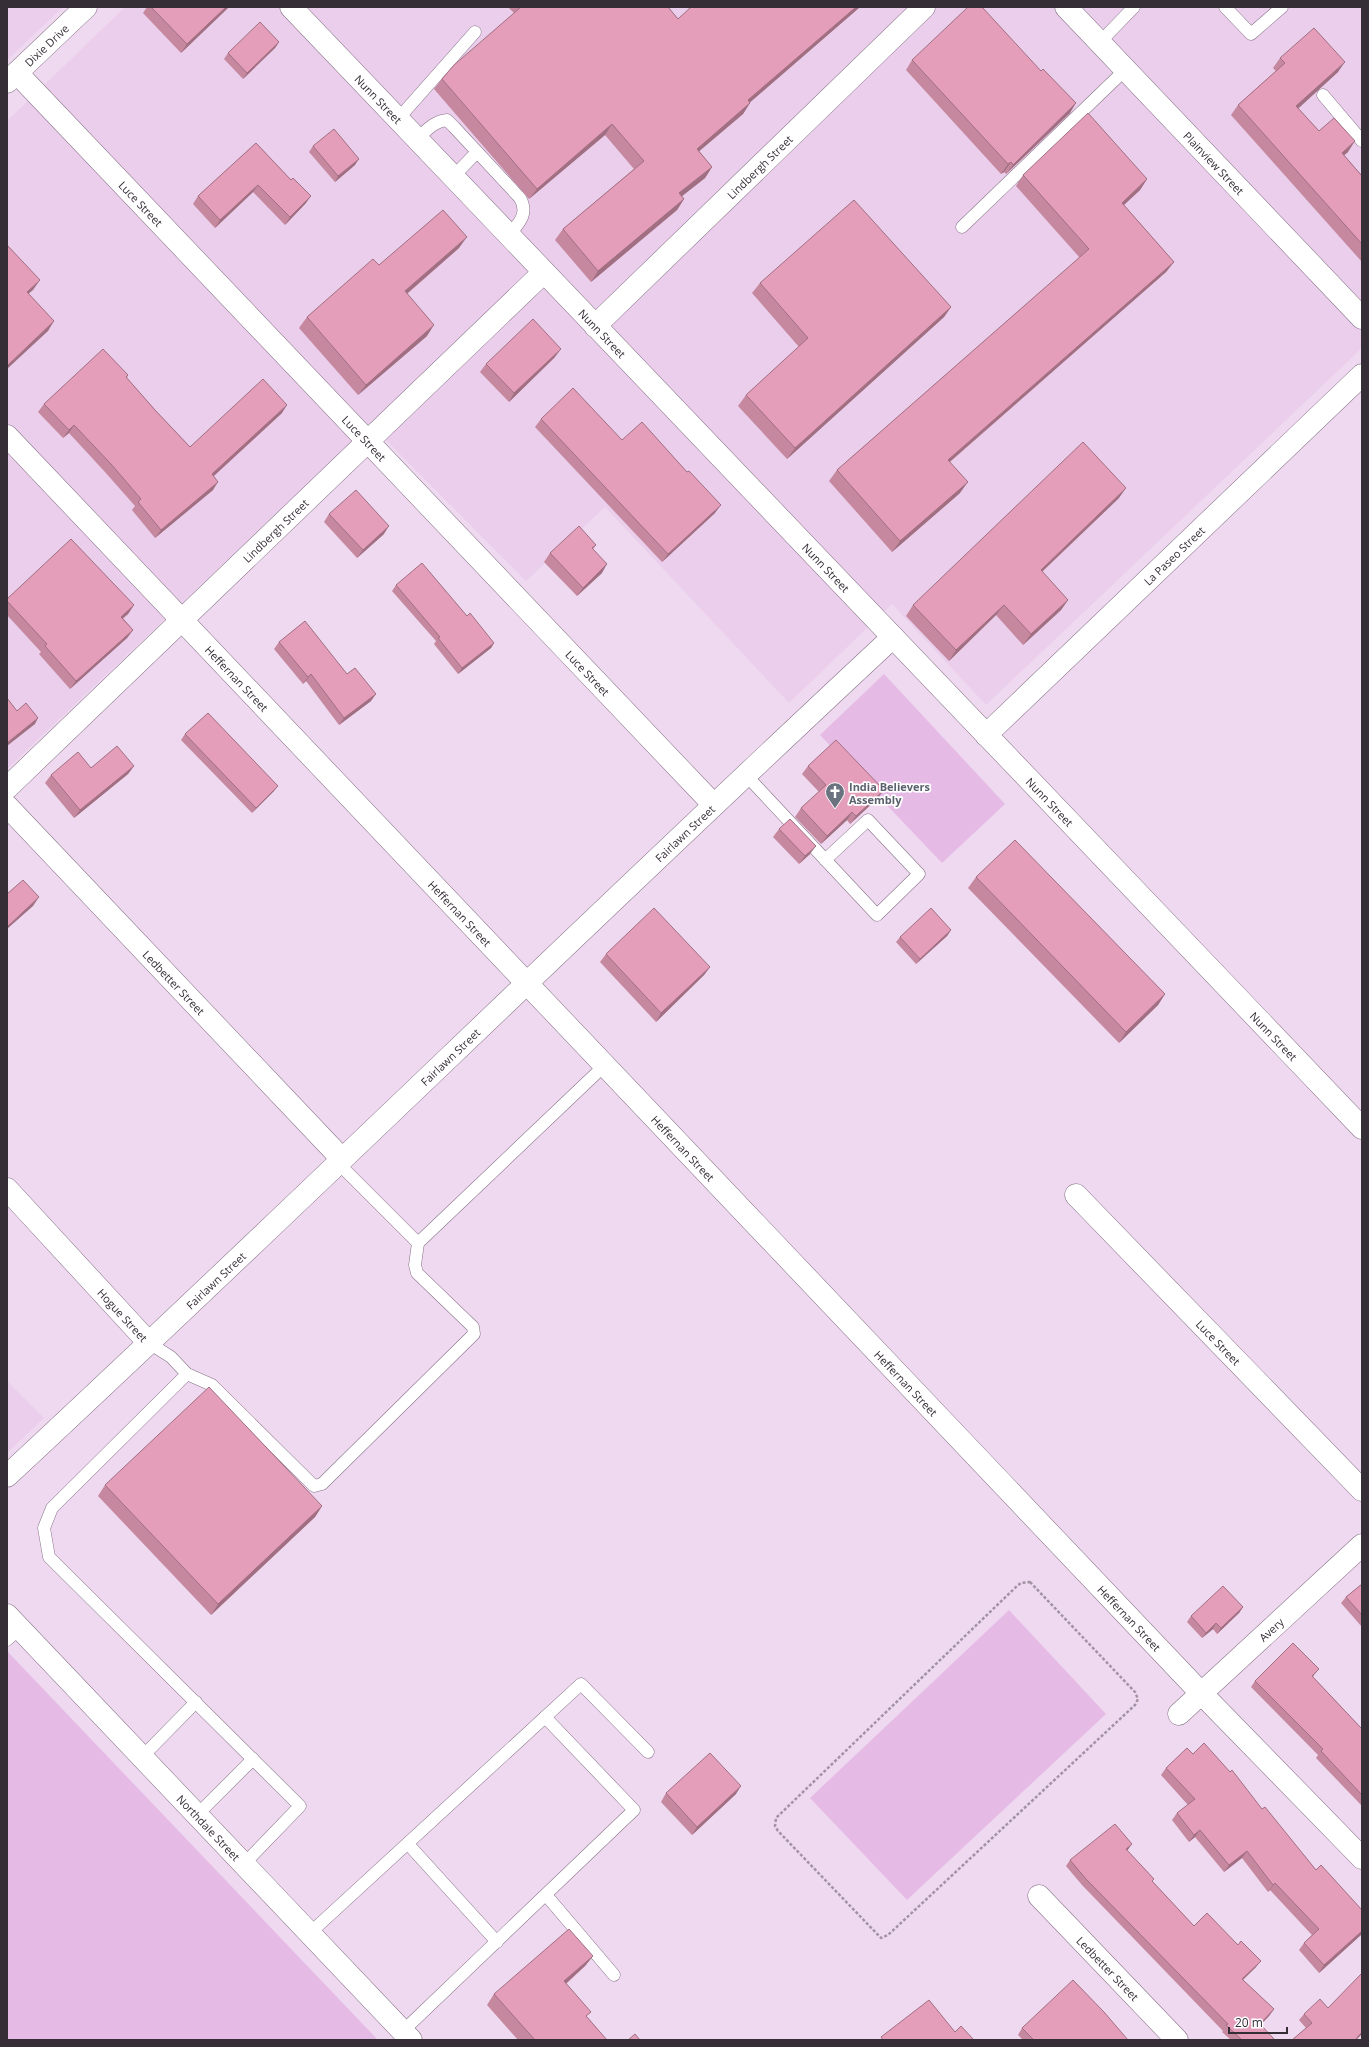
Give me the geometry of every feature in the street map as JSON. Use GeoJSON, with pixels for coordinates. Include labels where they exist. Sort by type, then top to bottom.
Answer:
{"type":"FeatureCollection","features":[{"type":"Feature","properties":{"kind":"street","name":"Dixie Drive"},"geometry":{"type":"LineString","coordinates":[[12,77],[86,7]]}},
{"type":"Feature","properties":{"kind":"street","name":"Nunn Street"},"geometry":{"type":"LineString","coordinates":[[291,7],[1362,1128]]}},
{"type":"Feature","properties":{"kind":"street","name":"Lindbergh Street"},"geometry":{"type":"LineString","coordinates":[[595,326],[924,7]]}},
{"type":"Feature","properties":{"kind":"street","name":"Plainview Street"},"geometry":{"type":"LineString","coordinates":[[1066,7],[1362,318]]}},
{"type":"Feature","properties":{"kind":"street","name":"Luce Street"},"geometry":{"type":"LineString","coordinates":[[12,77],[369,440],[713,804]]}},
{"type":"Feature","properties":{"kind":"street","name":"Lindbergh Street"},"geometry":{"type":"LineString","coordinates":[[7,788],[544,272]]}},
{"type":"Feature","properties":{"kind":"street","name":"La Paseo Street"},"geometry":{"type":"LineString","coordinates":[[986,735],[1362,375]]}},
{"type":"Feature","properties":{"kind":"street","name":"Heffernan Street"},"geometry":{"type":"LineString","coordinates":[[7,436],[1201,1693],[1362,1858]]}},
{"type":"Feature","properties":{"kind":"street","name":"Fairlawn Street"},"geometry":{"type":"LineString","coordinates":[[7,1476],[340,1161],[713,804],[892,637]]}},
{"type":"Feature","properties":{"kind":"street","name":"Ledbetter Street"},"geometry":{"type":"LineString","coordinates":[[7,806],[340,1161]]}},
{"type":"Feature","properties":{"kind":"street","name":"Hogue Street"},"geometry":{"type":"LineString","coordinates":[[7,1189],[148,1343]]}},
{"type":"Feature","properties":{"kind":"street","name":"Luce Street"},"geometry":{"type":"LineString","coordinates":[[1076,1195],[1362,1490]]}},
{"type":"Feature","properties":{"kind":"street","name":"Avery"},"geometry":{"type":"LineString","coordinates":[[1179,1714],[1362,1544]]}},
{"type":"Feature","properties":{"kind":"street","name":"Northdale Street"},"geometry":{"type":"LineString","coordinates":[[11,1628],[142,1757],[407,2036]]}},
{"type":"Feature","properties":{"kind":"street","name":"Ledbetter Street"},"geometry":{"type":"LineString","coordinates":[[1039,1896],[1177,2040]]}},
{"type":"Feature","properties":{"kind":"lane"},"geometry":{"type":"LineString","coordinates":[[1100,42],[1134,7]]}},
{"type":"Feature","properties":{"kind":"lane"},"geometry":{"type":"LineString","coordinates":[[1226,7],[1251,34],[1282,7]]}},
{"type":"Feature","properties":{"kind":"lane"},"geometry":{"type":"LineString","coordinates":[[398,119],[475,32]]}},
{"type":"Feature","properties":{"kind":"lane"},"geometry":{"type":"LineString","coordinates":[[962,227],[1126,69]]}},
{"type":"Feature","properties":{"kind":"lane"},"geometry":{"type":"LineString","coordinates":[[1324,95],[1362,141]]}},
{"type":"Feature","properties":{"kind":"lane"},"geometry":{"type":"LineString","coordinates":[[417,139],[436,123],[447,120],[520,198],[523,204],[523,219],[509,235]]}},
{"type":"Feature","properties":{"kind":"lane"},"geometry":{"type":"LineString","coordinates":[[453,177],[477,152]]}},
{"type":"Feature","properties":{"kind":"lane"},"geometry":{"type":"LineString","coordinates":[[745,774],[877,915],[919,874],[868,820],[826,860]]}},
{"type":"Feature","properties":{"kind":"lane"},"geometry":{"type":"LineString","coordinates":[[340,1161],[418,1243],[605,1065]]}},
{"type":"Feature","properties":{"kind":"lane","name":"Hogue Street"},"geometry":{"type":"LineString","coordinates":[[148,1343],[171,1357],[187,1374],[212,1385],[314,1486],[322,1484],[474,1334],[472,1326],[417,1273],[415,1265],[418,1243]]}},
{"type":"Feature","properties":{"kind":"lane"},"geometry":{"type":"LineString","coordinates":[[187,1374],[52,1508],[44,1528],[49,1557],[300,1806],[244,1864]]}},
{"type":"Feature","properties":{"kind":"lane"},"geometry":{"type":"LineString","coordinates":[[310,1933],[581,1684],[648,1752]]}},
{"type":"Feature","properties":{"kind":"lane"},"geometry":{"type":"LineString","coordinates":[[142,1757],[196,1702]]}},
{"type":"Feature","properties":{"kind":"lane"},"geometry":{"type":"LineString","coordinates":[[407,2036],[497,1942],[634,1810],[545,1717]]}},
{"type":"Feature","properties":{"kind":"lane"},"geometry":{"type":"LineString","coordinates":[[197,1815],[253,1759]]}},
{"type":"Feature","properties":{"kind":"lane"},"geometry":{"type":"LineString","coordinates":[[408,1844],[497,1942]]}},
{"type":"Feature","properties":{"kind":"lane"},"geometry":{"type":"LineString","coordinates":[[546,1895],[614,1975]]}},
{"type":"Feature","properties":{"kind":"path"},"geometry":{"type":"LineString","coordinates":[[1030,1582],[1135,1692],[1138,1699],[1135,1705],[888,1935],[881,1938],[778,1831],[775,1826],[776,1818],[1021,1583],[1030,1582]]}},
{"type":"Feature","properties":{"kind":"shaded area"},"geometry":{"type":"Polygon","coordinates":[[[7,7],[63,7],[7,60],[7,7]]]}},
{"type":"Feature","properties":{"kind":"shaded area"},"geometry":{"type":"Polygon","coordinates":[[[125,7],[1362,7],[1362,348],[986,705],[892,604],[789,703],[605,507],[526,581],[370,424],[7,769],[7,121],[125,7]]]}},
{"type":"Feature","properties":{"kind":"shaded area"},"geometry":{"type":"Polygon","coordinates":[[[884,674],[1005,804],[942,863],[820,735],[884,674]]]}},
{"type":"Feature","properties":{"kind":"shaded area"},"geometry":{"type":"Polygon","coordinates":[[[7,1381],[44,1418],[7,1453],[7,1381]]]}},
{"type":"Feature","properties":{"kind":"shaded area"},"geometry":{"type":"Polygon","coordinates":[[[1009,1610],[1106,1714],[907,1900],[810,1798],[1009,1610]]]}},
{"type":"Feature","properties":{"kind":"shaded area"},"geometry":{"type":"Polygon","coordinates":[[[7,1651],[378,2040],[7,2040],[7,1651]]]}},
{"type":"Feature","properties":{"kind":"building"},"geometry":{"type":"Polygon","coordinates":[[[151,7],[226,7],[187,44],[151,7]]]}},
{"type":"Feature","properties":{"kind":"building"},"geometry":{"type":"Polygon","coordinates":[[[521,7],[668,7],[678,19],[691,7],[856,7],[748,100],[750,103],[697,149],[712,167],[679,193],[684,199],[598,271],[563,229],[644,161],[612,124],[537,189],[442,79],[454,65],[521,7]]]}},
{"type":"Feature","properties":{"kind":"building"},"geometry":{"type":"Polygon","coordinates":[[[968,7],[982,7],[1041,71],[1043,69],[1076,103],[1013,165],[1011,162],[1008,164],[912,60],[968,7]]]}},
{"type":"Feature","properties":{"kind":"building"},"geometry":{"type":"Polygon","coordinates":[[[260,22],[279,42],[247,73],[228,53],[260,22]]]}},
{"type":"Feature","properties":{"kind":"building"},"geometry":{"type":"Polygon","coordinates":[[[1314,28],[1345,62],[1296,106],[1319,131],[1334,118],[1355,141],[1342,153],[1362,176],[1362,244],[1238,105],[1285,63],[1280,58],[1314,28]]]}},
{"type":"Feature","properties":{"kind":"building"},"geometry":{"type":"Polygon","coordinates":[[[1088,113],[1147,179],[1122,203],[1174,262],[948,460],[968,482],[900,541],[837,470],[1089,249],[1023,175],[1088,113]]]}},
{"type":"Feature","properties":{"kind":"building"},"geometry":{"type":"Polygon","coordinates":[[[334,129],[359,159],[338,176],[313,146],[334,129]]]}},
{"type":"Feature","properties":{"kind":"building"},"geometry":{"type":"Polygon","coordinates":[[[256,143],[291,180],[293,178],[311,196],[290,217],[258,185],[220,220],[198,196],[256,143]]]}},
{"type":"Feature","properties":{"kind":"building"},"geometry":{"type":"Polygon","coordinates":[[[854,200],[951,307],[795,448],[746,395],[808,338],[760,283],[854,200]]]}},
{"type":"Feature","properties":{"kind":"building"},"geometry":{"type":"Polygon","coordinates":[[[443,210],[467,237],[405,291],[434,325],[366,385],[307,317],[373,259],[379,265],[443,210]]]}},
{"type":"Feature","properties":{"kind":"building"},"geometry":{"type":"Polygon","coordinates":[[[7,245],[40,280],[27,292],[54,321],[7,366],[7,245]]]}},
{"type":"Feature","properties":{"kind":"building"},"geometry":{"type":"Polygon","coordinates":[[[533,319],[561,349],[514,393],[486,364],[533,319]]]}},
{"type":"Feature","properties":{"kind":"building"},"geometry":{"type":"Polygon","coordinates":[[[103,349],[128,375],[126,377],[155,410],[190,447],[263,379],[287,405],[212,474],[218,482],[161,530],[138,502],[141,499],[111,464],[74,425],[69,430],[44,404],[103,349]]]}},
{"type":"Feature","properties":{"kind":"building"},"geometry":{"type":"Polygon","coordinates":[[[573,388],[622,440],[642,422],[687,472],[689,471],[721,505],[668,554],[541,419],[573,388]]]}},
{"type":"Feature","properties":{"kind":"building"},"geometry":{"type":"Polygon","coordinates":[[[1083,442],[1126,488],[1041,570],[1068,600],[1031,634],[1004,605],[956,650],[913,605],[1083,442]]]}},
{"type":"Feature","properties":{"kind":"building"},"geometry":{"type":"Polygon","coordinates":[[[356,490],[389,526],[363,550],[329,514],[356,490]]]}},
{"type":"Feature","properties":{"kind":"building"},"geometry":{"type":"Polygon","coordinates":[[[579,526],[596,545],[592,548],[607,564],[583,588],[550,553],[579,526]]]}},
{"type":"Feature","properties":{"kind":"building"},"geometry":{"type":"Polygon","coordinates":[[[71,539],[134,605],[121,617],[133,630],[76,681],[45,646],[47,644],[7,601],[7,599],[71,539]]]}},
{"type":"Feature","properties":{"kind":"building"},"geometry":{"type":"Polygon","coordinates":[[[422,563],[467,616],[470,613],[494,643],[462,668],[438,638],[440,637],[396,585],[422,563]]]}},
{"type":"Feature","properties":{"kind":"building"},"geometry":{"type":"Polygon","coordinates":[[[305,621],[347,674],[355,668],[376,694],[344,718],[311,674],[308,677],[279,642],[305,621]]]}},
{"type":"Feature","properties":{"kind":"building"},"geometry":{"type":"Polygon","coordinates":[[[7,698],[17,711],[26,703],[38,718],[7,743],[7,698]]]}},
{"type":"Feature","properties":{"kind":"building"},"geometry":{"type":"Polygon","coordinates":[[[208,713],[278,786],[256,808],[185,734],[208,713]]]}},
{"type":"Feature","properties":{"kind":"building","name":"India Believers Assembly"},"geometry":{"type":"Polygon","coordinates":[[[836,740],[884,790],[856,816],[852,812],[827,836],[801,808],[826,785],[808,766],[836,740]]]}},
{"type":"Feature","properties":{"kind":"building"},"geometry":{"type":"Polygon","coordinates":[[[117,746],[134,766],[80,810],[51,775],[78,752],[91,768],[117,746]]]}},
{"type":"Feature","properties":{"kind":"building"},"geometry":{"type":"Polygon","coordinates":[[[790,819],[816,846],[805,856],[779,829],[790,819]]]}},
{"type":"Feature","properties":{"kind":"building"},"geometry":{"type":"Polygon","coordinates":[[[1015,840],[1165,994],[1126,1032],[976,877],[1015,840]]]}},
{"type":"Feature","properties":{"kind":"building"},"geometry":{"type":"Polygon","coordinates":[[[23,880],[39,897],[7,927],[7,894],[23,880]]]}},
{"type":"Feature","properties":{"kind":"building"},"geometry":{"type":"Polygon","coordinates":[[[654,908],[710,967],[661,1013],[606,954],[654,908]]]}},
{"type":"Feature","properties":{"kind":"building"},"geometry":{"type":"Polygon","coordinates":[[[931,908],[951,930],[920,959],[900,937],[931,908]]]}},
{"type":"Feature","properties":{"kind":"building"},"geometry":{"type":"Polygon","coordinates":[[[209,1387],[322,1506],[218,1604],[105,1485],[209,1387]]]}},
{"type":"Feature","properties":{"kind":"building"},"geometry":{"type":"Polygon","coordinates":[[[1362,1584],[1362,1615],[1346,1597],[1362,1584]]]}},
{"type":"Feature","properties":{"kind":"building"},"geometry":{"type":"Polygon","coordinates":[[[1223,1586],[1243,1607],[1221,1628],[1216,1623],[1206,1633],[1191,1616],[1223,1586]]]}},
{"type":"Feature","properties":{"kind":"building"},"geometry":{"type":"Polygon","coordinates":[[[1293,1643],[1319,1669],[1312,1676],[1362,1729],[1362,1795],[1321,1751],[1323,1749],[1255,1681],[1293,1643]]]}},
{"type":"Feature","properties":{"kind":"building"},"geometry":{"type":"Polygon","coordinates":[[[1204,1743],[1230,1772],[1232,1770],[1262,1809],[1265,1807],[1316,1870],[1321,1865],[1362,1910],[1362,1931],[1324,1965],[1304,1943],[1319,1929],[1275,1883],[1273,1885],[1247,1851],[1229,1865],[1200,1830],[1194,1835],[1177,1813],[1195,1799],[1166,1768],[1187,1748],[1193,1754],[1204,1743]]]}},
{"type":"Feature","properties":{"kind":"building"},"geometry":{"type":"Polygon","coordinates":[[[710,1753],[741,1786],[697,1827],[666,1793],[710,1753]]]}},
{"type":"Feature","properties":{"kind":"building"},"geometry":{"type":"Polygon","coordinates":[[[1115,1824],[1132,1844],[1126,1849],[1154,1879],[1152,1881],[1194,1926],[1207,1913],[1238,1945],[1241,1941],[1261,1961],[1242,1979],[1274,2009],[1260,2024],[1275,2040],[1242,2040],[1086,1879],[1070,1860],[1115,1824]]]}},
{"type":"Feature","properties":{"kind":"building"},"geometry":{"type":"Polygon","coordinates":[[[569,1929],[593,1956],[564,1981],[591,2012],[586,2016],[607,2040],[535,2040],[494,1994],[569,1929]]]}},
{"type":"Feature","properties":{"kind":"building"},"geometry":{"type":"Polygon","coordinates":[[[1362,1973],[1362,2032],[1355,2040],[1292,2040],[1312,2023],[1304,2014],[1320,1999],[1328,2008],[1362,1973]]]}},
{"type":"Feature","properties":{"kind":"building"},"geometry":{"type":"Polygon","coordinates":[[[1073,1980],[1104,2012],[1128,2040],[1034,2040],[1022,2028],[1073,1980]]]}},
{"type":"Feature","properties":{"kind":"building"},"geometry":{"type":"Polygon","coordinates":[[[929,2000],[955,2032],[961,2026],[974,2040],[883,2040],[881,2037],[929,2000]]]}},
{"type":"Feature","properties":{"kind":"building"},"geometry":{"type":"Polygon","coordinates":[[[635,2034],[640,2040],[628,2040],[635,2034]]]}},
{"type":"Feature","properties":{"kind":"place","name":"India Believers Assembly"},"geometry":{"type":"Point","coordinates":[835,809]}}]}
